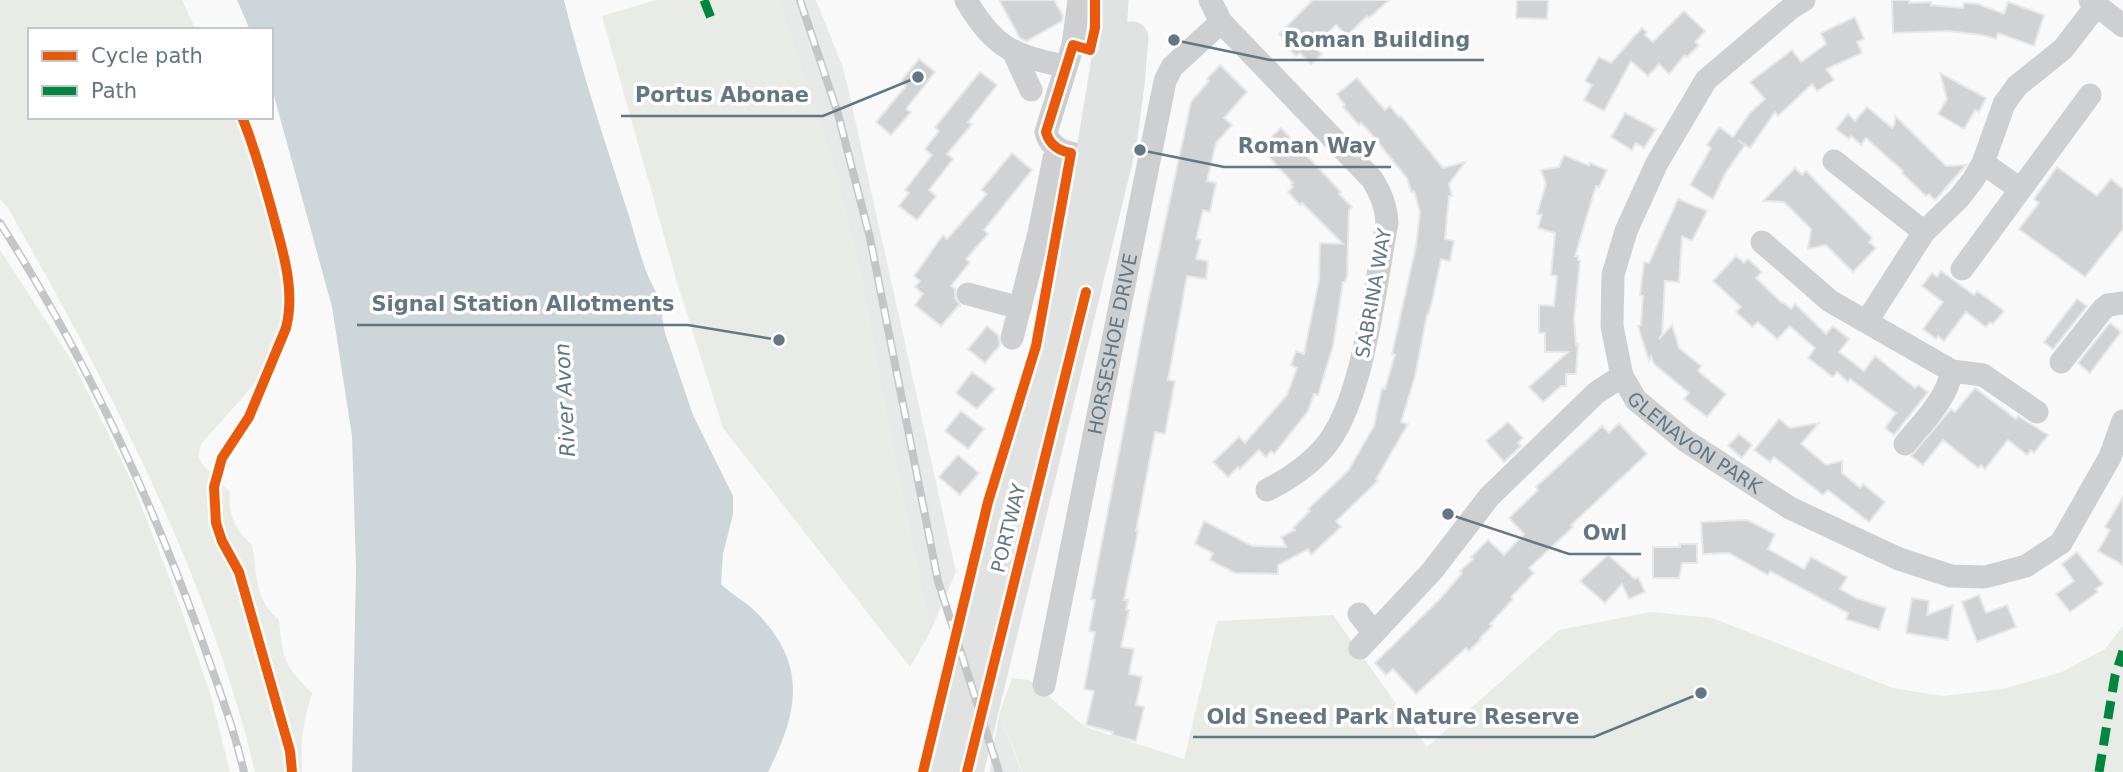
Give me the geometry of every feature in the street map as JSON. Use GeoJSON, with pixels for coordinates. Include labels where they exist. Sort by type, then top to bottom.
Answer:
{"type":"FeatureCollection","features":[{"type":"Feature","properties":{"kind":"highway","name":"PORTWAY"},"geometry":{"type":"LineString","coordinates":[[967,772],[996,603],[1092,157],[1109,53],[1112,0]]}},
{"type":"Feature","properties":{"kind":"highway","name":"PORTWAY"},"geometry":{"type":"LineString","coordinates":[[942,772],[996,603],[1120,144],[1129,73],[1133,0]]}},
{"type":"Feature","properties":{"kind":"street"},"geometry":{"type":"LineString","coordinates":[[967,0],[984,30],[1013,51],[1033,60],[1069,55]]}},
{"type":"Feature","properties":{"kind":"street"},"geometry":{"type":"LineString","coordinates":[[1075,230],[1046,132],[1069,55],[1079,0]]}},
{"type":"Feature","properties":{"kind":"street","name":"SABRINA WAY"},"geometry":{"type":"LineString","coordinates":[[1210,0],[1220,22],[1372,179],[1386,208],[1384,236],[1353,393],[1325,447],[1294,474],[1267,490]]}},
{"type":"Feature","properties":{"kind":"street","name":"GLENAVON PARK"},"geometry":{"type":"LineString","coordinates":[[1804,0],[1706,80],[1657,163],[1626,231],[1613,275],[1612,326],[1622,376],[1636,400],[1686,441],[1790,508],[1899,559],[1951,576],[1985,577],[2026,565],[2061,543],[2110,457],[2123,421]]}},
{"type":"Feature","properties":{"kind":"street"},"geometry":{"type":"LineString","coordinates":[[1867,321],[1924,232],[1959,198],[1983,163],[2004,104],[2017,86],[2063,49],[2094,2],[2123,26]]}},
{"type":"Feature","properties":{"kind":"street","name":"HORSESHOE DRIVE"},"geometry":{"type":"LineString","coordinates":[[1044,685],[1165,81],[1172,67],[1220,22]]}},
{"type":"Feature","properties":{"kind":"street"},"geometry":{"type":"LineString","coordinates":[[1013,51],[1031,90]]}},
{"type":"Feature","properties":{"kind":"street"},"geometry":{"type":"LineString","coordinates":[[1962,269],[2090,95]]}},
{"type":"Feature","properties":{"kind":"street"},"geometry":{"type":"LineString","coordinates":[[1051,149],[1092,157]]}},
{"type":"Feature","properties":{"kind":"street"},"geometry":{"type":"LineString","coordinates":[[1012,338],[1048,195],[1051,149]]}},
{"type":"Feature","properties":{"kind":"street"},"geometry":{"type":"LineString","coordinates":[[1834,161],[1924,232]]}},
{"type":"Feature","properties":{"kind":"street"},"geometry":{"type":"LineString","coordinates":[[1983,163],[2020,189]]}},
{"type":"Feature","properties":{"kind":"street"},"geometry":{"type":"LineString","coordinates":[[1762,242],[1830,301],[1942,365],[1983,374],[2037,412]]}},
{"type":"Feature","properties":{"kind":"street"},"geometry":{"type":"LineString","coordinates":[[974,295],[1020,308]]}},
{"type":"Feature","properties":{"kind":"street"},"geometry":{"type":"LineString","coordinates":[[2061,362],[2102,309],[2108,305],[2123,303]]}},
{"type":"Feature","properties":{"kind":"street"},"geometry":{"type":"LineString","coordinates":[[1905,444],[1949,386],[1942,365]]}},
{"type":"Feature","properties":{"kind":"street"},"geometry":{"type":"LineString","coordinates":[[1364,631],[1432,571],[1489,497],[1597,393],[1622,376]]}},
{"type":"Feature","properties":{"kind":"shaded area"},"geometry":{"type":"Polygon","coordinates":[[[0,0],[182,0],[195,28],[28,28],[28,119],[238,119],[240,124],[277,242],[285,289],[284,318],[273,353],[264,368],[201,444],[198,457],[230,492],[230,508],[234,522],[252,545],[261,595],[279,620],[286,661],[312,693],[303,732],[302,772],[255,772],[235,697],[210,624],[151,481],[46,275],[8,208],[0,199],[0,0]]]}},
{"type":"Feature","properties":{"kind":"shaded area"},"geometry":{"type":"Polygon","coordinates":[[[656,0],[778,0],[837,177],[862,283],[930,632],[910,667],[723,428],[677,282],[602,16],[656,0]]]}},
{"type":"Feature","properties":{"kind":"shaded area"},"geometry":{"type":"Polygon","coordinates":[[[778,0],[816,0],[847,83],[956,572],[930,632],[862,283],[837,177],[778,0]]]}},
{"type":"Feature","properties":{"kind":"shaded area"},"geometry":{"type":"Polygon","coordinates":[[[0,250],[72,361],[131,480],[175,592],[211,696],[230,772],[0,772],[0,250]]]}},
{"type":"Feature","properties":{"kind":"shaded area"},"geometry":{"type":"Polygon","coordinates":[[[1651,612],[1712,618],[1893,688],[1942,696],[2003,689],[2062,672],[2105,649],[2123,626],[2123,772],[1023,772],[999,715],[1012,678],[1029,680],[1085,727],[1184,759],[1217,621],[1333,615],[1427,747],[1559,630],[1651,612]]]}},
{"type":"Feature","properties":{"kind":"shaded area"},"geometry":{"type":"Polygon","coordinates":[[[999,715],[1022,772],[989,772],[999,715]]]}},
{"type":"Feature","properties":{"kind":"water","name":"River Avon"},"geometry":{"type":"Polygon","coordinates":[[[237,0],[564,0],[586,82],[643,263],[653,287],[666,304],[662,317],[665,333],[693,415],[733,496],[733,514],[723,554],[721,584],[754,610],[774,634],[791,671],[791,710],[768,772],[352,772],[356,568],[352,436],[332,307],[273,92],[273,28],[249,28],[237,0]]]}},
{"type":"Feature","properties":{"kind":"building"},"geometry":{"type":"Polygon","coordinates":[[[999,0],[1054,0],[1063,16],[1062,21],[1026,41],[1020,38],[999,0]]]}},
{"type":"Feature","properties":{"kind":"building"},"geometry":{"type":"Polygon","coordinates":[[[1313,0],[1389,0],[1369,18],[1367,16],[1347,36],[1336,25],[1314,46],[1322,54],[1311,64],[1300,53],[1296,56],[1284,44],[1287,42],[1279,34],[1313,0]]]}},
{"type":"Feature","properties":{"kind":"building"},"geometry":{"type":"Polygon","coordinates":[[[1517,0],[1548,0],[1547,19],[1516,18],[1517,0]]]}},
{"type":"Feature","properties":{"kind":"building"},"geometry":{"type":"Polygon","coordinates":[[[1892,0],[1909,0],[1909,3],[1931,2],[1931,5],[1963,8],[1964,3],[1978,4],[2004,14],[2008,2],[2044,15],[2034,46],[1998,33],[1996,39],[1947,31],[1893,33],[1892,0]]]}},
{"type":"Feature","properties":{"kind":"building"},"geometry":{"type":"Polygon","coordinates":[[[1684,11],[1705,31],[1695,42],[1699,45],[1687,57],[1685,55],[1669,74],[1659,64],[1648,76],[1631,61],[1604,111],[1584,100],[1592,85],[1585,81],[1599,57],[1611,63],[1642,28],[1653,42],[1684,11]]]}},
{"type":"Feature","properties":{"kind":"building"},"geometry":{"type":"Polygon","coordinates":[[[1855,17],[1864,39],[1857,42],[1862,53],[1826,69],[1834,80],[1817,91],[1812,84],[1778,116],[1775,112],[1750,148],[1738,140],[1745,145],[1726,172],[1713,199],[1690,185],[1711,148],[1707,145],[1719,127],[1733,137],[1750,113],[1765,99],[1750,82],[1792,50],[1801,62],[1826,44],[1821,33],[1855,17]]]}},
{"type":"Feature","properties":{"kind":"building"},"geometry":{"type":"Polygon","coordinates":[[[919,59],[935,72],[906,109],[911,112],[891,135],[876,122],[906,86],[901,81],[919,59]]]}},
{"type":"Feature","properties":{"kind":"building"},"geometry":{"type":"Polygon","coordinates":[[[1220,65],[1247,92],[1224,118],[1232,125],[1216,143],[1207,181],[1216,183],[1210,212],[1203,210],[1196,239],[1201,240],[1196,259],[1208,261],[1206,279],[1187,276],[1168,380],[1175,381],[1165,434],[1155,432],[1124,600],[1128,600],[1126,610],[1129,610],[1121,647],[1134,649],[1129,674],[1142,677],[1136,705],[1144,707],[1136,741],[1086,725],[1094,691],[1084,689],[1095,632],[1089,631],[1095,600],[1091,599],[1147,307],[1191,102],[1220,65]]]}},
{"type":"Feature","properties":{"kind":"building"},"geometry":{"type":"Polygon","coordinates":[[[980,72],[997,85],[968,122],[972,124],[947,154],[953,159],[929,190],[936,196],[917,220],[899,206],[909,193],[905,190],[932,155],[925,149],[939,131],[935,127],[980,72]]]}},
{"type":"Feature","properties":{"kind":"building"},"geometry":{"type":"Polygon","coordinates":[[[1940,73],[1986,98],[1979,112],[1975,110],[1964,129],[1938,114],[1947,99],[1940,73]]]}},
{"type":"Feature","properties":{"kind":"building"},"geometry":{"type":"Polygon","coordinates":[[[1357,78],[1385,110],[1390,106],[1401,116],[1443,168],[1465,162],[1449,184],[1452,196],[1449,196],[1445,239],[1454,241],[1450,261],[1441,259],[1415,376],[1401,422],[1408,424],[1376,479],[1378,481],[1336,521],[1341,527],[1311,555],[1308,549],[1278,565],[1278,574],[1235,573],[1210,560],[1213,553],[1195,544],[1204,521],[1252,546],[1286,547],[1281,537],[1295,530],[1293,528],[1310,511],[1308,509],[1348,471],[1374,426],[1382,388],[1385,389],[1395,355],[1392,354],[1416,246],[1420,212],[1407,178],[1367,129],[1361,123],[1359,125],[1343,107],[1345,105],[1337,94],[1357,78]]]}},
{"type":"Feature","properties":{"kind":"building"},"geometry":{"type":"Polygon","coordinates":[[[1867,107],[1892,128],[1895,116],[1946,166],[1966,165],[1935,200],[1929,194],[1926,196],[1866,138],[1861,145],[1851,136],[1849,139],[1836,129],[1848,114],[1855,121],[1867,107]]]}},
{"type":"Feature","properties":{"kind":"building"},"geometry":{"type":"Polygon","coordinates":[[[1625,113],[1656,129],[1644,148],[1636,143],[1632,150],[1611,137],[1625,113]]]}},
{"type":"Feature","properties":{"kind":"building"},"geometry":{"type":"Polygon","coordinates":[[[1281,128],[1352,207],[1349,210],[1347,276],[1343,282],[1333,346],[1318,395],[1314,394],[1308,411],[1274,454],[1271,451],[1266,457],[1259,450],[1228,477],[1213,462],[1239,437],[1245,443],[1287,395],[1297,368],[1291,365],[1296,351],[1304,354],[1319,280],[1320,243],[1343,244],[1288,192],[1293,183],[1268,156],[1278,147],[1270,138],[1281,128]]]}},
{"type":"Feature","properties":{"kind":"building"},"geometry":{"type":"Polygon","coordinates":[[[1012,153],[1032,170],[984,230],[988,234],[966,259],[970,262],[951,286],[955,289],[955,298],[961,306],[959,305],[941,326],[915,305],[923,294],[915,287],[920,281],[914,276],[943,235],[947,239],[987,194],[981,190],[1012,153]]]}},
{"type":"Feature","properties":{"kind":"building"},"geometry":{"type":"Polygon","coordinates":[[[1564,155],[1589,166],[1590,163],[1607,170],[1599,187],[1596,186],[1575,256],[1578,256],[1580,261],[1574,319],[1576,345],[1578,344],[1576,374],[1566,374],[1566,386],[1561,386],[1543,402],[1529,387],[1568,352],[1545,352],[1545,333],[1539,333],[1539,305],[1554,306],[1557,276],[1551,275],[1555,233],[1538,228],[1542,215],[1537,214],[1546,184],[1541,170],[1559,167],[1564,155]]]}},
{"type":"Feature","properties":{"kind":"building"},"geometry":{"type":"Polygon","coordinates":[[[2057,167],[2097,196],[2111,179],[2123,189],[2123,229],[2085,277],[2019,229],[2039,203],[2034,199],[2057,167]]]}},
{"type":"Feature","properties":{"kind":"building"},"geometry":{"type":"Polygon","coordinates":[[[1795,168],[1802,175],[1806,171],[1872,238],[1869,242],[1876,248],[1853,272],[1826,245],[1808,249],[1811,229],[1784,202],[1763,201],[1795,168]]]}},
{"type":"Feature","properties":{"kind":"building"},"geometry":{"type":"Polygon","coordinates":[[[1678,199],[1707,211],[1692,241],[1682,236],[1679,282],[1665,281],[1662,334],[1659,339],[1672,325],[1679,348],[1701,366],[1698,371],[1726,394],[1707,417],[1684,399],[1689,393],[1654,364],[1651,356],[1649,361],[1638,326],[1641,325],[1643,296],[1640,295],[1644,262],[1649,263],[1678,199]]]}},
{"type":"Feature","properties":{"kind":"building"},"geometry":{"type":"Polygon","coordinates":[[[1736,256],[1744,263],[1748,259],[1762,272],[1756,278],[1782,303],[1791,309],[1795,304],[1826,334],[1833,326],[1849,339],[1839,352],[1864,371],[1875,356],[1915,388],[1918,385],[1928,392],[1894,435],[1885,428],[1896,413],[1850,379],[1848,382],[1837,372],[1833,377],[1808,358],[1815,348],[1790,326],[1777,339],[1758,322],[1752,327],[1736,312],[1741,307],[1713,281],[1736,256]]]}},
{"type":"Feature","properties":{"kind":"building"},"geometry":{"type":"Polygon","coordinates":[[[1941,271],[1974,295],[1977,291],[2004,311],[1993,324],[1990,322],[1986,327],[1966,312],[1944,341],[1938,336],[1936,339],[1923,329],[1943,302],[1922,286],[1932,273],[1937,277],[1941,271]]]}},
{"type":"Feature","properties":{"kind":"building"},"geometry":{"type":"Polygon","coordinates":[[[2077,299],[2087,306],[2053,349],[2044,342],[2077,299]]]}},
{"type":"Feature","properties":{"kind":"building"},"geometry":{"type":"Polygon","coordinates":[[[2110,323],[2121,332],[2090,373],[2078,363],[2110,323]]]}},
{"type":"Feature","properties":{"kind":"building"},"geometry":{"type":"Polygon","coordinates":[[[987,326],[998,335],[1000,345],[985,363],[968,349],[987,326]]]}},
{"type":"Feature","properties":{"kind":"building"},"geometry":{"type":"Polygon","coordinates":[[[972,372],[995,389],[977,409],[956,393],[972,372]]]}},
{"type":"Feature","properties":{"kind":"building"},"geometry":{"type":"Polygon","coordinates":[[[1975,388],[2016,419],[2018,416],[2048,435],[2034,453],[2031,450],[2027,455],[2008,440],[1985,469],[1981,465],[1978,468],[1943,440],[1923,465],[1911,456],[1951,409],[1955,412],[1975,388]]]}},
{"type":"Feature","properties":{"kind":"building"},"geometry":{"type":"Polygon","coordinates":[[[961,411],[984,429],[968,449],[945,431],[961,411]]]}},
{"type":"Feature","properties":{"kind":"building"},"geometry":{"type":"Polygon","coordinates":[[[1779,419],[1790,428],[1819,423],[1801,444],[1826,465],[1842,461],[1842,473],[1860,488],[1863,484],[1885,502],[1869,522],[1828,490],[1823,495],[1774,457],[1770,462],[1754,450],[1779,419]]]}},
{"type":"Feature","properties":{"kind":"building"},"geometry":{"type":"Polygon","coordinates":[[[1508,422],[1523,438],[1518,443],[1521,446],[1504,462],[1486,441],[1508,422]]]}},
{"type":"Feature","properties":{"kind":"building"},"geometry":{"type":"Polygon","coordinates":[[[1619,423],[1647,454],[1529,568],[1534,573],[1511,597],[1513,599],[1490,624],[1492,626],[1481,639],[1469,651],[1466,648],[1416,694],[1393,669],[1386,675],[1375,663],[1440,599],[1462,573],[1460,571],[1473,559],[1471,557],[1488,540],[1504,555],[1524,534],[1509,518],[1538,490],[1536,487],[1602,426],[1609,433],[1619,423]]]}},
{"type":"Feature","properties":{"kind":"building"},"geometry":{"type":"Polygon","coordinates":[[[1739,434],[1752,445],[1742,458],[1728,446],[1739,434]]]}},
{"type":"Feature","properties":{"kind":"building"},"geometry":{"type":"Polygon","coordinates":[[[958,455],[979,473],[960,495],[939,477],[958,455]]]}},
{"type":"Feature","properties":{"kind":"building"},"geometry":{"type":"Polygon","coordinates":[[[2123,497],[2123,565],[2098,551],[2110,530],[2105,527],[2123,497]]]}},
{"type":"Feature","properties":{"kind":"building"},"geometry":{"type":"Polygon","coordinates":[[[1747,520],[1775,534],[1768,549],[1804,569],[1811,557],[1847,577],[1840,589],[1856,598],[1886,608],[1879,630],[1846,619],[1848,613],[1770,571],[1768,575],[1729,553],[1703,554],[1701,522],[1747,520]]]}},
{"type":"Feature","properties":{"kind":"building"},"geometry":{"type":"Polygon","coordinates":[[[1680,544],[1697,544],[1697,563],[1682,563],[1679,578],[1653,578],[1653,547],[1680,547],[1680,544]]]}},
{"type":"Feature","properties":{"kind":"building"},"geometry":{"type":"Polygon","coordinates":[[[2077,552],[2103,584],[2096,589],[2098,592],[2070,612],[2056,594],[2074,581],[2062,564],[2077,552]]]}},
{"type":"Feature","properties":{"kind":"building"},"geometry":{"type":"Polygon","coordinates":[[[1608,555],[1635,579],[1638,577],[1645,592],[1629,599],[1622,584],[1605,603],[1580,581],[1608,555]]]}},
{"type":"Feature","properties":{"kind":"building"},"geometry":{"type":"Polygon","coordinates":[[[1979,595],[1986,613],[2007,605],[2016,627],[1977,642],[1962,602],[1979,595]]]}},
{"type":"Feature","properties":{"kind":"building"},"geometry":{"type":"Polygon","coordinates":[[[1912,598],[1929,601],[1927,615],[1953,605],[1948,640],[1906,633],[1912,598]]]}},
{"type":"Feature","properties":{"kind":"railway"},"geometry":{"type":"LineString","coordinates":[[800,0],[838,114],[870,238],[938,581],[999,772]]}},
{"type":"Feature","properties":{"kind":"railway"},"geometry":{"type":"LineString","coordinates":[[0,223],[59,322],[136,476],[200,635],[244,772]]}},
{"type":"Feature","properties":{"kind":"marked path"},"geometry":{"type":"LineString","coordinates":[[704,0],[711,18]]}},
{"type":"Feature","properties":{"kind":"marked path"},"geometry":{"type":"LineString","coordinates":[[2099,772],[2115,676],[2123,651]]}},
{"type":"Feature","properties":{"kind":"cycle path"},"geometry":{"type":"LineString","coordinates":[[923,772],[988,502],[1036,346],[1071,153],[1055,146],[1046,132],[1073,45],[1090,50],[1095,28],[1095,0]]}},
{"type":"Feature","properties":{"kind":"cycle path"},"geometry":{"type":"LineString","coordinates":[[243,119],[283,254],[289,284],[289,313],[286,328],[249,417],[222,458],[214,487],[216,523],[222,541],[239,572],[290,751],[292,772]]}},
{"type":"Feature","properties":{"kind":"cycle path"},"geometry":{"type":"LineString","coordinates":[[967,772],[1086,292]]}},
{"type":"Feature","properties":{"kind":"place","name":"Roman Building"},"geometry":{"type":"Point","coordinates":[1174,40]}},
{"type":"Feature","properties":{"kind":"place","name":"Portus Abonae"},"geometry":{"type":"Point","coordinates":[918,77]}},
{"type":"Feature","properties":{"kind":"place","name":"Roman Way"},"geometry":{"type":"Point","coordinates":[1140,150]}},
{"type":"Feature","properties":{"kind":"place","name":"Signal Station Allotments"},"geometry":{"type":"Point","coordinates":[779,340]}},
{"type":"Feature","properties":{"kind":"place","name":"Owl"},"geometry":{"type":"Point","coordinates":[1448,514]}},
{"type":"Feature","properties":{"kind":"place","name":"Old Sneed Park Nature Reserve"},"geometry":{"type":"Point","coordinates":[1701,693]}}]}
